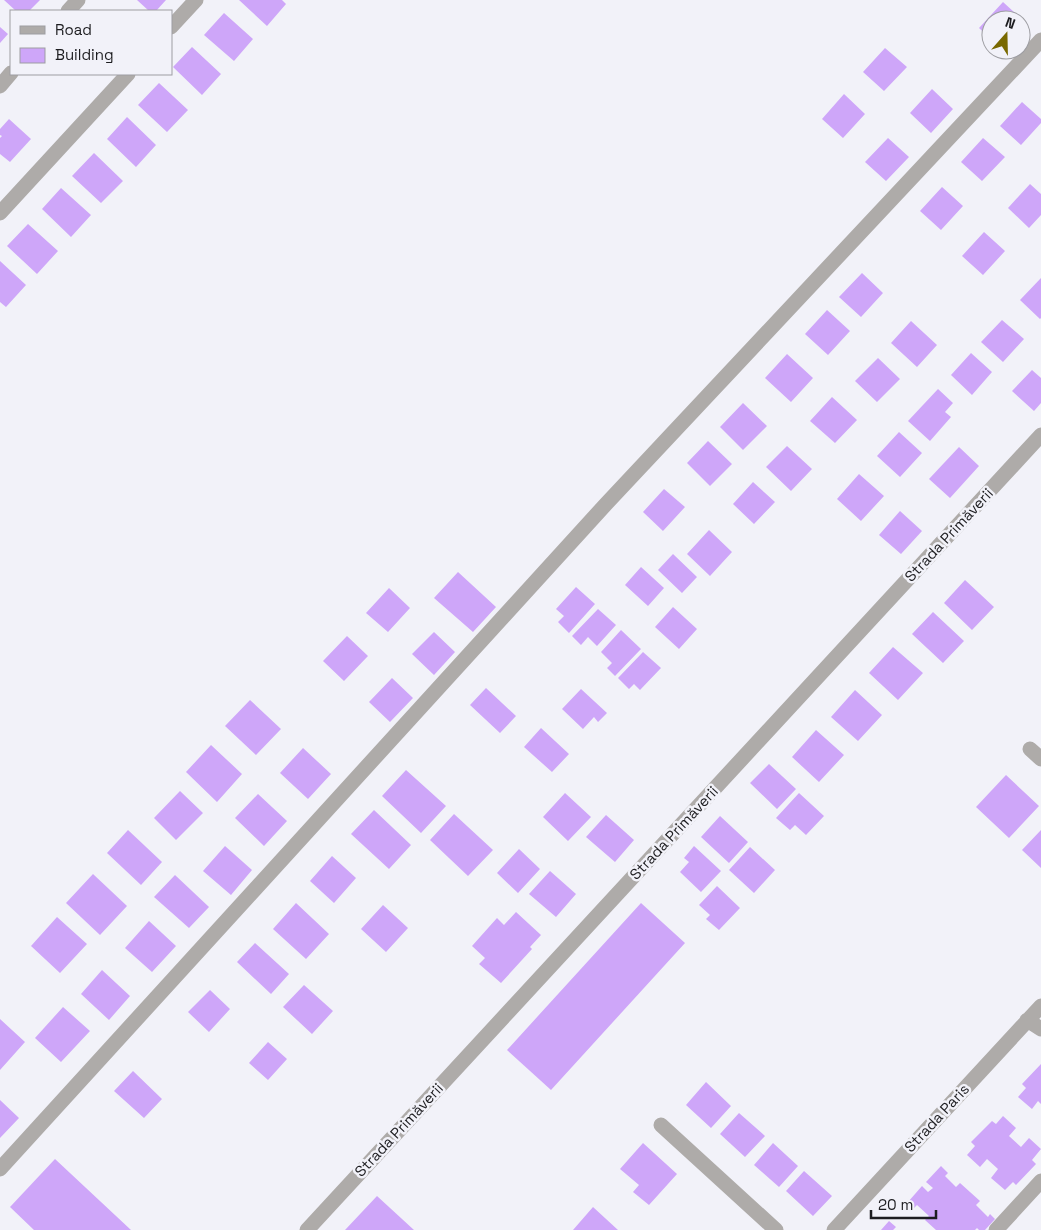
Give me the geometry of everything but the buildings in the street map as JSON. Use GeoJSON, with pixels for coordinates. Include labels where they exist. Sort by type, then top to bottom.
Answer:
{"type":"FeatureCollection","features":[{"type":"Feature","properties":{"kind":"street"},"geometry":{"type":"LineString","coordinates":[[69,10],[78,0]]}},
{"type":"Feature","properties":{"kind":"street"},"geometry":{"type":"LineString","coordinates":[[172,26],[196,0]]}},
{"type":"Feature","properties":{"kind":"street"},"geometry":{"type":"LineString","coordinates":[[0,1169],[606,504],[1041,40]]}},
{"type":"Feature","properties":{"kind":"street"},"geometry":{"type":"LineString","coordinates":[[0,86],[10,75]]}},
{"type":"Feature","properties":{"kind":"street"},"geometry":{"type":"LineString","coordinates":[[0,213],[127,75]]}},
{"type":"Feature","properties":{"kind":"street","name":"Strada Primăverii"},"geometry":{"type":"LineString","coordinates":[[307,1230],[1041,435]]}},
{"type":"Feature","properties":{"kind":"street","name":"Strada Paris"},"geometry":{"type":"LineString","coordinates":[[834,1230],[1041,1006]]}},
{"type":"Feature","properties":{"kind":"street"},"geometry":{"type":"LineString","coordinates":[[1027,1020],[1041,1029]]}},
{"type":"Feature","properties":{"kind":"street"},"geometry":{"type":"LineString","coordinates":[[661,1125],[776,1230]]}},
{"type":"Feature","properties":{"kind":"street"},"geometry":{"type":"LineString","coordinates":[[996,1230],[1041,1181]]}}]}
